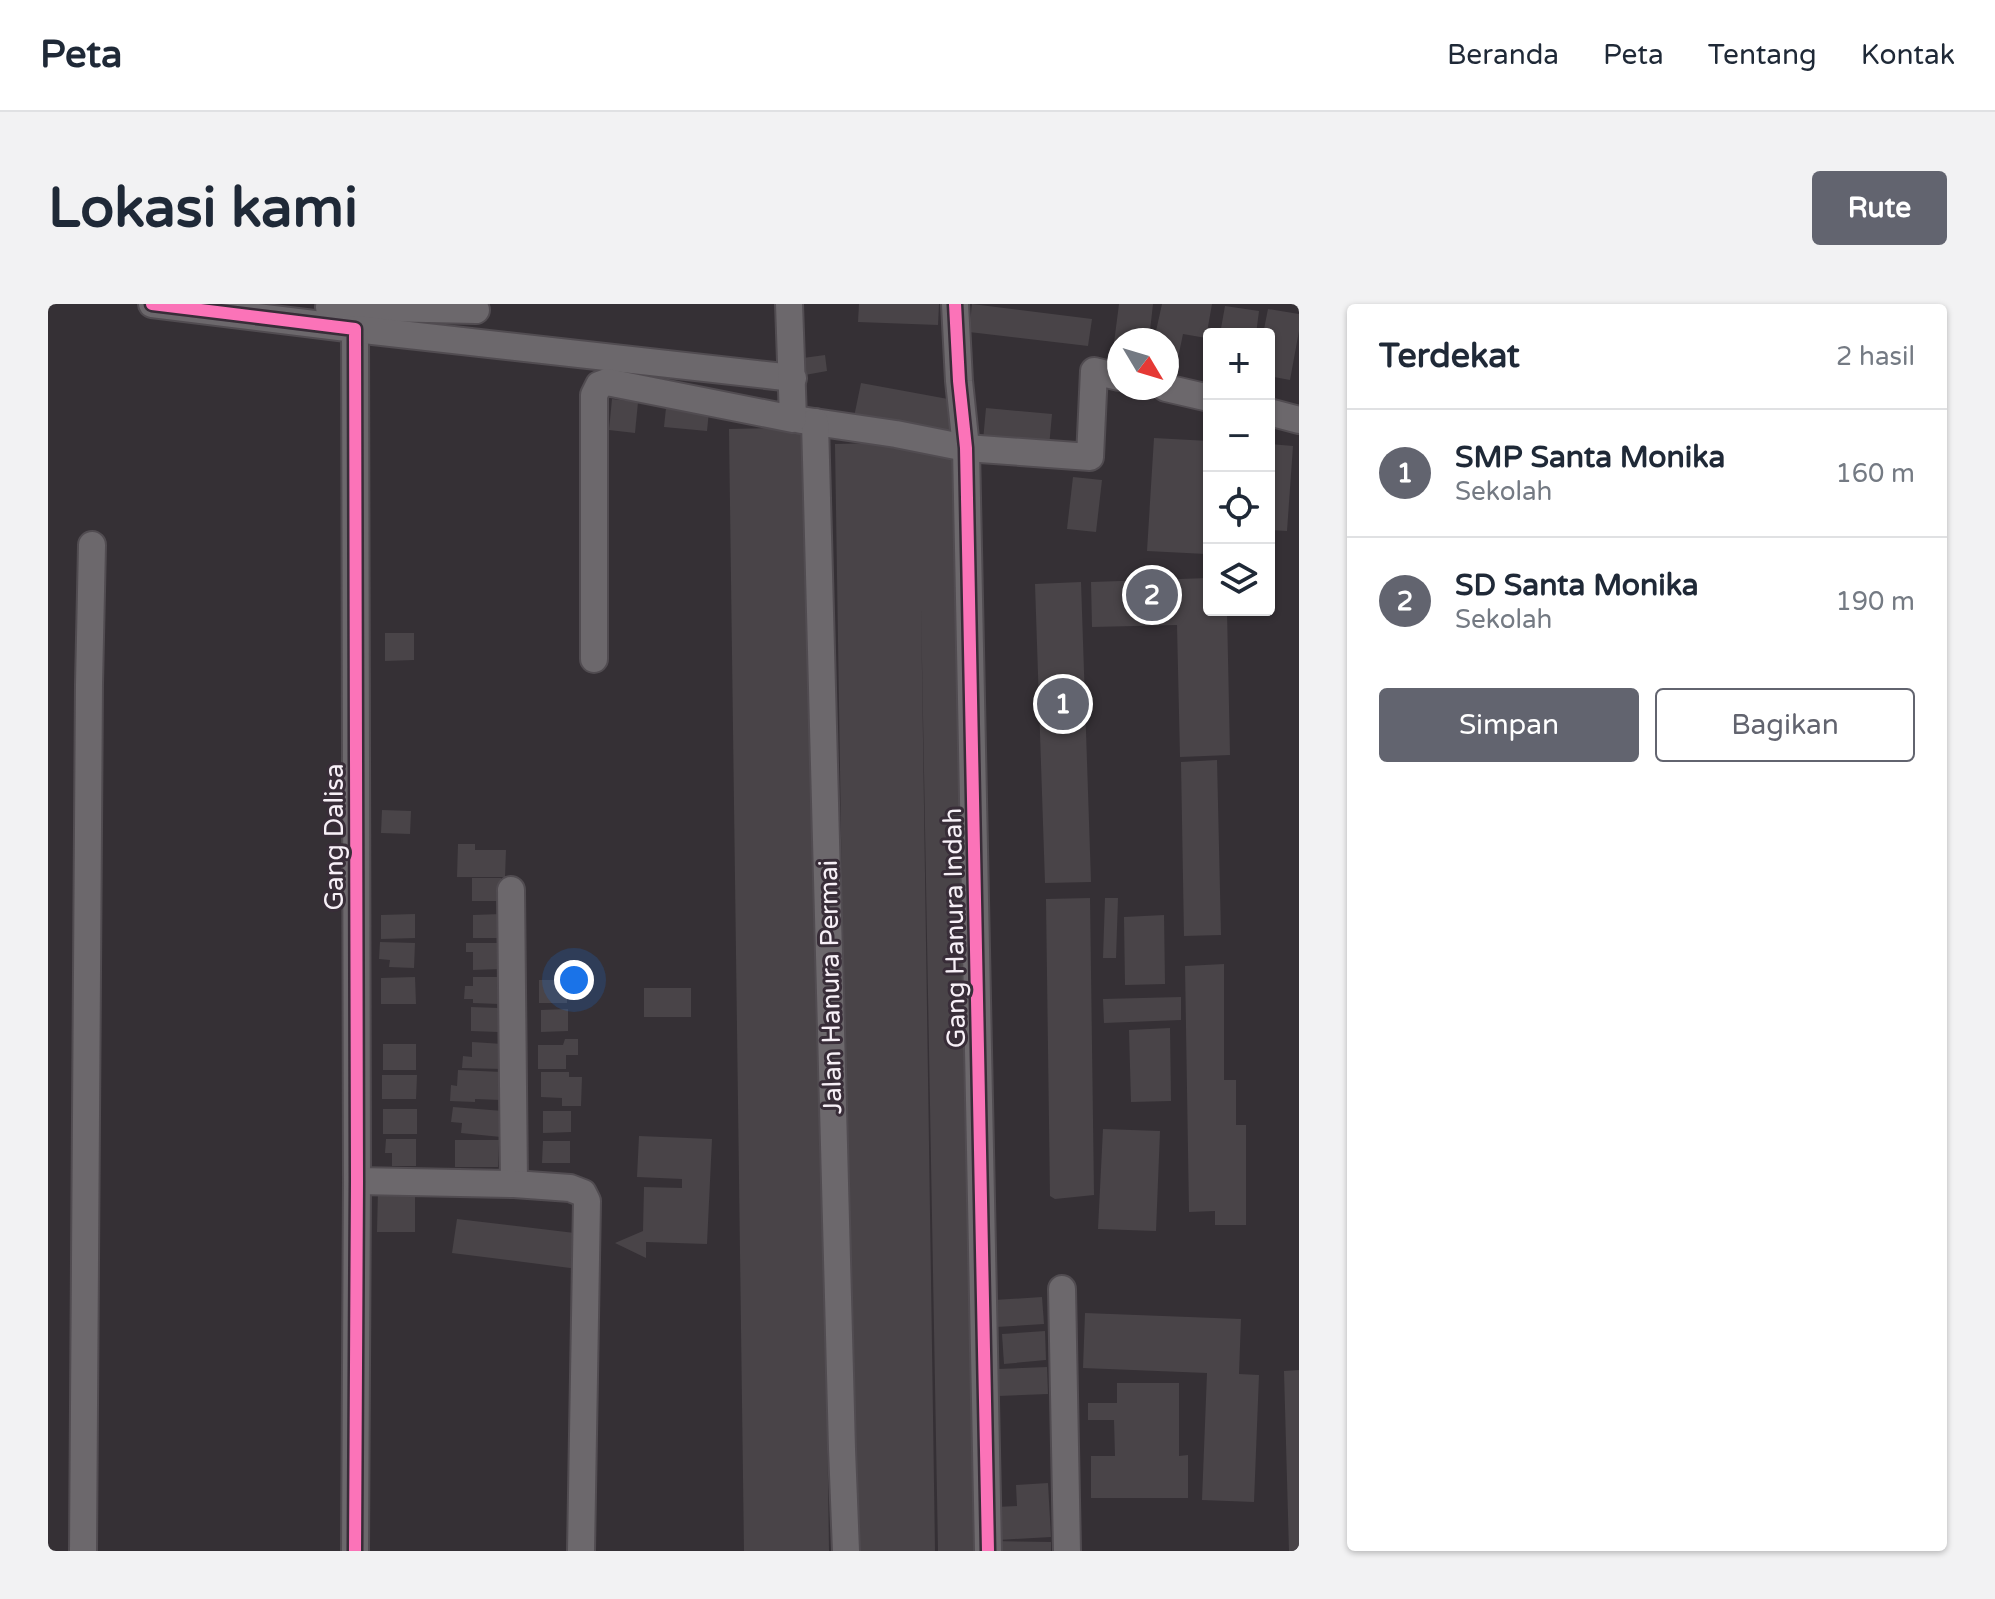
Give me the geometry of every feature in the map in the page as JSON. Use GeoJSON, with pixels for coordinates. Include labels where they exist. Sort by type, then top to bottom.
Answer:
{"type":"FeatureCollection","features":[{"type":"Feature","properties":{"kind":"street"},"geometry":{"type":"LineString","coordinates":[[152,304],[247,310],[355,329],[793,378]]}},
{"type":"Feature","properties":{"kind":"street","name":"Jalan Hanura Permai"},"geometry":{"type":"LineString","coordinates":[[789,304],[793,378],[804,420],[846,1551]]}},
{"type":"Feature","properties":{"kind":"street","name":"Gang Hanura Indah"},"geometry":{"type":"LineString","coordinates":[[955,304],[966,448],[988,1551]]}},
{"type":"Feature","properties":{"kind":"street"},"geometry":{"type":"LineString","coordinates":[[329,307],[476,307],[475,343]]}},
{"type":"Feature","properties":{"kind":"street","name":"Gang Dalisa"},"geometry":{"type":"LineString","coordinates":[[355,329],[355,1551]]}},
{"type":"Feature","properties":{"kind":"street"},"geometry":{"type":"LineString","coordinates":[[594,659],[594,395],[599,385],[607,382],[966,448],[1090,457],[1094,371],[1107,374]]}},
{"type":"Feature","properties":{"kind":"street"},"geometry":{"type":"LineString","coordinates":[[1179,391],[1203,397]]}},
{"type":"Feature","properties":{"kind":"street"},"geometry":{"type":"LineString","coordinates":[[1275,414],[1299,420]]}},
{"type":"Feature","properties":{"kind":"street"},"geometry":{"type":"LineString","coordinates":[[83,1551],[92,545]]}},
{"type":"Feature","properties":{"kind":"street"},"geometry":{"type":"LineString","coordinates":[[511,890],[514,1184]]}},
{"type":"Feature","properties":{"kind":"street"},"geometry":{"type":"LineString","coordinates":[[357,1181],[514,1184],[570,1188],[583,1193],[587,1201],[581,1551]]}},
{"type":"Feature","properties":{"kind":"street"},"geometry":{"type":"LineString","coordinates":[[1062,1289],[1067,1551]]}},
{"type":"Feature","properties":{"kind":"building"},"geometry":{"type":"Polygon","coordinates":[[[859,304],[939,304],[938,325],[858,322],[859,304]]]}},
{"type":"Feature","properties":{"kind":"building"},"geometry":{"type":"Polygon","coordinates":[[[972,304],[1092,319],[1088,346],[969,332],[972,304]]]}},
{"type":"Feature","properties":{"kind":"building"},"geometry":{"type":"Polygon","coordinates":[[[1119,304],[1153,304],[1150,328],[1116,328],[1119,304]]]}},
{"type":"Feature","properties":{"kind":"building"},"geometry":{"type":"Polygon","coordinates":[[[1162,304],[1212,304],[1208,328],[1203,328],[1203,337],[1183,334],[1179,353],[1179,328],[1157,328],[1162,304]]]}},
{"type":"Feature","properties":{"kind":"building"},"geometry":{"type":"Polygon","coordinates":[[[1225,306],[1259,311],[1257,328],[1221,328],[1225,306]]]}},
{"type":"Feature","properties":{"kind":"building"},"geometry":{"type":"Polygon","coordinates":[[[1268,309],[1299,314],[1290,380],[1275,377],[1275,328],[1264,328],[1268,309]]]}},
{"type":"Feature","properties":{"kind":"building"},"geometry":{"type":"Polygon","coordinates":[[[825,355],[827,371],[805,375],[803,358],[825,355]]]}},
{"type":"Feature","properties":{"kind":"building"},"geometry":{"type":"Polygon","coordinates":[[[861,383],[948,399],[957,437],[854,417],[861,383]]]}},
{"type":"Feature","properties":{"kind":"building"},"geometry":{"type":"Polygon","coordinates":[[[612,399],[638,402],[635,433],[609,430],[612,399]]]}},
{"type":"Feature","properties":{"kind":"building"},"geometry":{"type":"Polygon","coordinates":[[[666,408],[709,411],[707,431],[664,427],[666,408]]]}},
{"type":"Feature","properties":{"kind":"building"},"geometry":{"type":"Polygon","coordinates":[[[986,408],[1052,414],[1049,447],[983,441],[986,408]]]}},
{"type":"Feature","properties":{"kind":"building"},"geometry":{"type":"Polygon","coordinates":[[[813,427],[829,1551],[744,1551],[729,429],[813,427]]]}},
{"type":"Feature","properties":{"kind":"building"},"geometry":{"type":"Polygon","coordinates":[[[1154,438],[1203,441],[1203,554],[1147,551],[1154,438]]]}},
{"type":"Feature","properties":{"kind":"building"},"geometry":{"type":"Polygon","coordinates":[[[917,442],[958,457],[978,1551],[938,1551],[921,604],[935,1551],[852,1551],[835,444],[917,442]]]}},
{"type":"Feature","properties":{"kind":"building"},"geometry":{"type":"Polygon","coordinates":[[[1275,444],[1293,446],[1287,531],[1275,530],[1275,444]]]}},
{"type":"Feature","properties":{"kind":"building"},"geometry":{"type":"Polygon","coordinates":[[[1073,477],[1102,480],[1096,532],[1067,529],[1073,477]]]}},
{"type":"Feature","properties":{"kind":"building"},"geometry":{"type":"Polygon","coordinates":[[[1203,578],[1203,616],[1227,616],[1230,755],[1180,757],[1177,625],[1092,627],[1091,582],[1203,578]]]}},
{"type":"Feature","properties":{"kind":"building"},"geometry":{"type":"Polygon","coordinates":[[[1081,582],[1091,882],[1045,883],[1035,584],[1081,582]]]}},
{"type":"Feature","properties":{"kind":"building"},"geometry":{"type":"Polygon","coordinates":[[[385,633],[414,633],[414,660],[385,661],[385,633]]]}},
{"type":"Feature","properties":{"kind":"building"},"geometry":{"type":"Polygon","coordinates":[[[1217,760],[1221,935],[1184,936],[1181,762],[1217,760]]]}},
{"type":"Feature","properties":{"kind":"building"},"geometry":{"type":"Polygon","coordinates":[[[382,810],[411,811],[410,834],[381,833],[382,810]]]}},
{"type":"Feature","properties":{"kind":"building"},"geometry":{"type":"Polygon","coordinates":[[[458,844],[475,844],[475,850],[506,850],[505,877],[457,877],[458,844]]]}},
{"type":"Feature","properties":{"kind":"building"},"geometry":{"type":"Polygon","coordinates":[[[472,878],[501,878],[501,901],[472,901],[472,878]]]}},
{"type":"Feature","properties":{"kind":"building"},"geometry":{"type":"Polygon","coordinates":[[[1090,898],[1094,1195],[1055,1199],[1050,1196],[1046,899],[1090,898]]]}},
{"type":"Feature","properties":{"kind":"building"},"geometry":{"type":"Polygon","coordinates":[[[1105,898],[1118,898],[1116,958],[1103,958],[1105,898]]]}},
{"type":"Feature","properties":{"kind":"building"},"geometry":{"type":"Polygon","coordinates":[[[415,914],[415,938],[381,939],[381,915],[415,914]]]}},
{"type":"Feature","properties":{"kind":"building"},"geometry":{"type":"Polygon","coordinates":[[[501,914],[500,938],[473,938],[473,915],[501,914]]]}},
{"type":"Feature","properties":{"kind":"building"},"geometry":{"type":"Polygon","coordinates":[[[1164,915],[1165,984],[1125,985],[1124,917],[1164,915]]]}},
{"type":"Feature","properties":{"kind":"building"},"geometry":{"type":"Polygon","coordinates":[[[380,942],[415,943],[414,968],[389,967],[390,960],[379,959],[380,942]]]}},
{"type":"Feature","properties":{"kind":"building"},"geometry":{"type":"Polygon","coordinates":[[[466,943],[500,943],[500,969],[473,970],[473,952],[466,952],[466,943]]]}},
{"type":"Feature","properties":{"kind":"building"},"geometry":{"type":"Polygon","coordinates":[[[1224,964],[1224,1080],[1236,1080],[1236,1125],[1246,1125],[1246,1225],[1215,1225],[1215,1211],[1189,1212],[1185,966],[1224,964]]]}},
{"type":"Feature","properties":{"kind":"building"},"geometry":{"type":"Polygon","coordinates":[[[415,977],[416,1004],[381,1004],[381,978],[415,977]]]}},
{"type":"Feature","properties":{"kind":"building"},"geometry":{"type":"Polygon","coordinates":[[[473,977],[500,977],[499,1004],[473,1003],[473,999],[464,999],[465,986],[473,986],[473,977]]]}},
{"type":"Feature","properties":{"kind":"building"},"geometry":{"type":"Polygon","coordinates":[[[539,980],[567,980],[567,1003],[539,1003],[539,980]]]}},
{"type":"Feature","properties":{"kind":"building"},"geometry":{"type":"Polygon","coordinates":[[[644,988],[691,988],[691,1017],[644,1017],[644,988]]]}},
{"type":"Feature","properties":{"kind":"building"},"geometry":{"type":"Polygon","coordinates":[[[1181,997],[1181,1020],[1104,1023],[1103,999],[1181,997]]]}},
{"type":"Feature","properties":{"kind":"building"},"geometry":{"type":"Polygon","coordinates":[[[471,1007],[499,1008],[498,1032],[471,1031],[471,1007]]]}},
{"type":"Feature","properties":{"kind":"building"},"geometry":{"type":"Polygon","coordinates":[[[568,1009],[568,1031],[541,1032],[541,1010],[568,1009]]]}},
{"type":"Feature","properties":{"kind":"building"},"geometry":{"type":"Polygon","coordinates":[[[1170,1028],[1171,1101],[1131,1102],[1129,1030],[1170,1028]]]}},
{"type":"Feature","properties":{"kind":"building"},"geometry":{"type":"Polygon","coordinates":[[[565,1039],[578,1039],[578,1055],[566,1055],[566,1069],[538,1069],[538,1045],[563,1045],[565,1039]]]}},
{"type":"Feature","properties":{"kind":"building"},"geometry":{"type":"Polygon","coordinates":[[[472,1042],[503,1044],[502,1069],[462,1068],[463,1056],[472,1057],[472,1042]]]}},
{"type":"Feature","properties":{"kind":"building"},"geometry":{"type":"Polygon","coordinates":[[[383,1044],[416,1044],[416,1070],[383,1070],[383,1044]]]}},
{"type":"Feature","properties":{"kind":"building"},"geometry":{"type":"Polygon","coordinates":[[[458,1070],[502,1072],[501,1100],[450,1101],[451,1085],[457,1086],[458,1070]]]}},
{"type":"Feature","properties":{"kind":"building"},"geometry":{"type":"Polygon","coordinates":[[[541,1072],[569,1072],[569,1077],[582,1077],[581,1106],[562,1106],[562,1098],[541,1097],[541,1072]]]}},
{"type":"Feature","properties":{"kind":"building"},"geometry":{"type":"Polygon","coordinates":[[[382,1075],[417,1075],[416,1099],[382,1099],[382,1075]]]}},
{"type":"Feature","properties":{"kind":"building"},"geometry":{"type":"Polygon","coordinates":[[[453,1107],[503,1111],[501,1137],[461,1133],[462,1123],[451,1122],[453,1107]]]}},
{"type":"Feature","properties":{"kind":"building"},"geometry":{"type":"Polygon","coordinates":[[[383,1109],[417,1109],[417,1134],[383,1134],[383,1109]]]}},
{"type":"Feature","properties":{"kind":"building"},"geometry":{"type":"Polygon","coordinates":[[[543,1111],[571,1111],[571,1132],[543,1133],[543,1111]]]}},
{"type":"Feature","properties":{"kind":"building"},"geometry":{"type":"Polygon","coordinates":[[[1103,1129],[1160,1131],[1156,1231],[1098,1229],[1103,1129]]]}},
{"type":"Feature","properties":{"kind":"building"},"geometry":{"type":"Polygon","coordinates":[[[639,1136],[712,1139],[707,1244],[646,1242],[646,1258],[615,1243],[643,1231],[644,1187],[682,1188],[682,1179],[637,1177],[639,1136]]]}},
{"type":"Feature","properties":{"kind":"building"},"geometry":{"type":"Polygon","coordinates":[[[386,1139],[416,1139],[416,1166],[392,1166],[392,1153],[385,1153],[386,1139]]]}},
{"type":"Feature","properties":{"kind":"building"},"geometry":{"type":"Polygon","coordinates":[[[455,1140],[499,1140],[498,1167],[455,1167],[455,1140]]]}},
{"type":"Feature","properties":{"kind":"building"},"geometry":{"type":"Polygon","coordinates":[[[543,1141],[570,1141],[570,1163],[542,1163],[543,1141]]]}},
{"type":"Feature","properties":{"kind":"building"},"geometry":{"type":"Polygon","coordinates":[[[378,1191],[415,1192],[415,1232],[377,1232],[378,1191]]]}},
{"type":"Feature","properties":{"kind":"building"},"geometry":{"type":"Polygon","coordinates":[[[457,1219],[583,1234],[578,1269],[452,1253],[457,1219]]]}},
{"type":"Feature","properties":{"kind":"building"},"geometry":{"type":"Polygon","coordinates":[[[1042,1297],[1044,1324],[996,1327],[994,1300],[1042,1297]]]}},
{"type":"Feature","properties":{"kind":"building"},"geometry":{"type":"Polygon","coordinates":[[[1085,1313],[1241,1319],[1239,1374],[1259,1375],[1254,1502],[1202,1500],[1207,1373],[1083,1368],[1085,1313]]]}},
{"type":"Feature","properties":{"kind":"building"},"geometry":{"type":"Polygon","coordinates":[[[1045,1331],[1046,1360],[1004,1364],[1002,1334],[1045,1331]]]}},
{"type":"Feature","properties":{"kind":"building"},"geometry":{"type":"Polygon","coordinates":[[[1047,1367],[1048,1394],[998,1396],[997,1369],[1047,1367]]]}},
{"type":"Feature","properties":{"kind":"building"},"geometry":{"type":"Polygon","coordinates":[[[1299,1370],[1299,1551],[1289,1551],[1284,1371],[1299,1370]]]}},
{"type":"Feature","properties":{"kind":"building"},"geometry":{"type":"Polygon","coordinates":[[[1117,1383],[1179,1383],[1179,1456],[1188,1455],[1188,1498],[1091,1498],[1091,1456],[1115,1456],[1114,1420],[1088,1420],[1088,1403],[1117,1403],[1117,1383]]]}},
{"type":"Feature","properties":{"kind":"building"},"geometry":{"type":"Polygon","coordinates":[[[1048,1483],[1051,1537],[998,1540],[996,1507],[1017,1506],[1016,1485],[1048,1483]]]}},
{"type":"Feature","properties":{"kind":"building"},"geometry":{"type":"Polygon","coordinates":[[[993,1541],[1051,1542],[1051,1551],[993,1551],[993,1541]]]}},
{"type":"Feature","properties":{"kind":"cycle path"},"geometry":{"type":"LineString","coordinates":[[152,304],[355,329],[355,1551]]}},
{"type":"Feature","properties":{"kind":"cycle path"},"geometry":{"type":"LineString","coordinates":[[955,304],[966,448],[988,1551]]}},
{"type":"Feature","properties":{"kind":"place","name":"SD Santa Monika"},"geometry":{"type":"Point","coordinates":[1152,595]}},
{"type":"Feature","properties":{"kind":"place","name":"SMP Santa Monika"},"geometry":{"type":"Point","coordinates":[1063,704]}}]}
